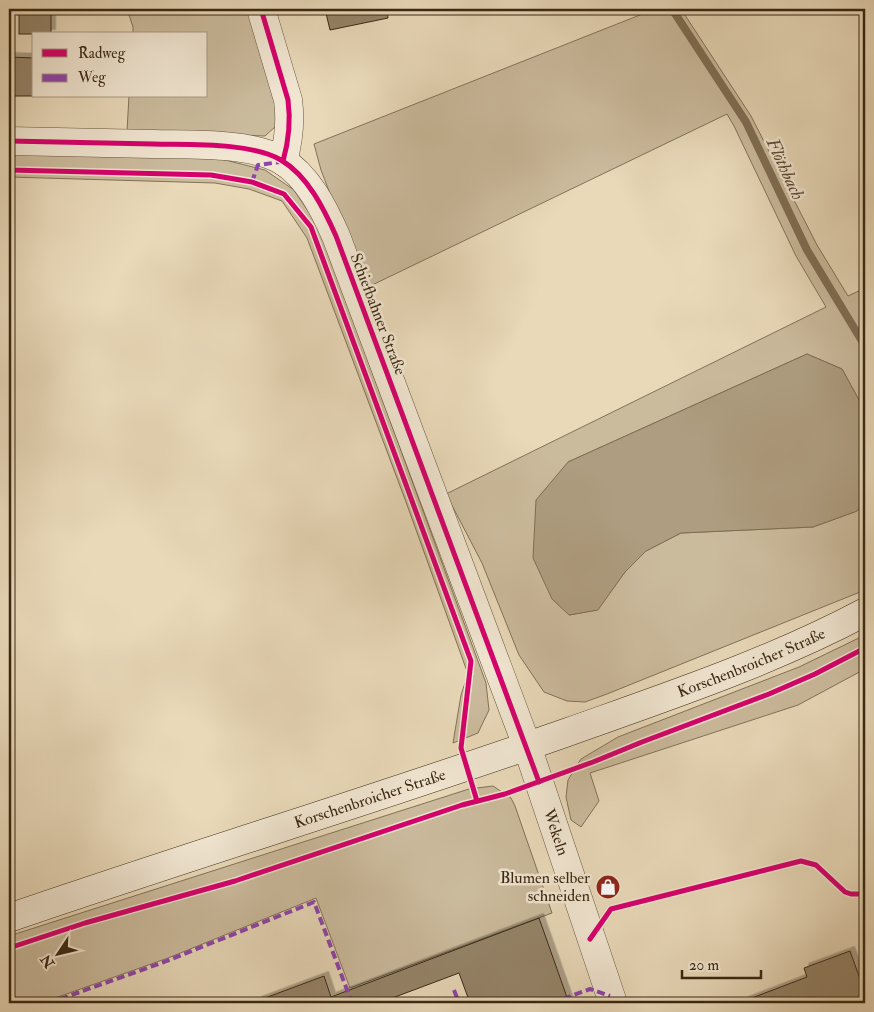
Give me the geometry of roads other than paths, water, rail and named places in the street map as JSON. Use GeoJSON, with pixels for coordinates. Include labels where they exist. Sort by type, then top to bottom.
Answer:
{"type":"FeatureCollection","features":[{"type":"Feature","properties":{"kind":"street"},"geometry":{"type":"LineString","coordinates":[[261,9],[288,100],[290,128],[288,145],[283,161]]}},
{"type":"Feature","properties":{"kind":"street","name":"Schiefbahner Straße"},"geometry":{"type":"LineString","coordinates":[[9,140],[216,146],[249,150],[267,154],[283,161],[306,184],[324,211],[336,236],[527,746]]}},
{"type":"Feature","properties":{"kind":"street","name":"Korschenbroicher Straße"},"geometry":{"type":"LineString","coordinates":[[9,918],[527,746],[635,708],[755,662],[865,612]]}},
{"type":"Feature","properties":{"kind":"street","name":"Wekeln"},"geometry":{"type":"LineString","coordinates":[[527,746],[613,1003]]}},
{"type":"Feature","properties":{"kind":"waterway","name":"Flöthbach"},"geometry":{"type":"LineString","coordinates":[[672,9],[746,122],[807,250],[865,346]]}},
{"type":"Feature","properties":{"kind":"place","name":"Blumen selber schneiden"},"geometry":{"type":"Point","coordinates":[608,887]}}]}
